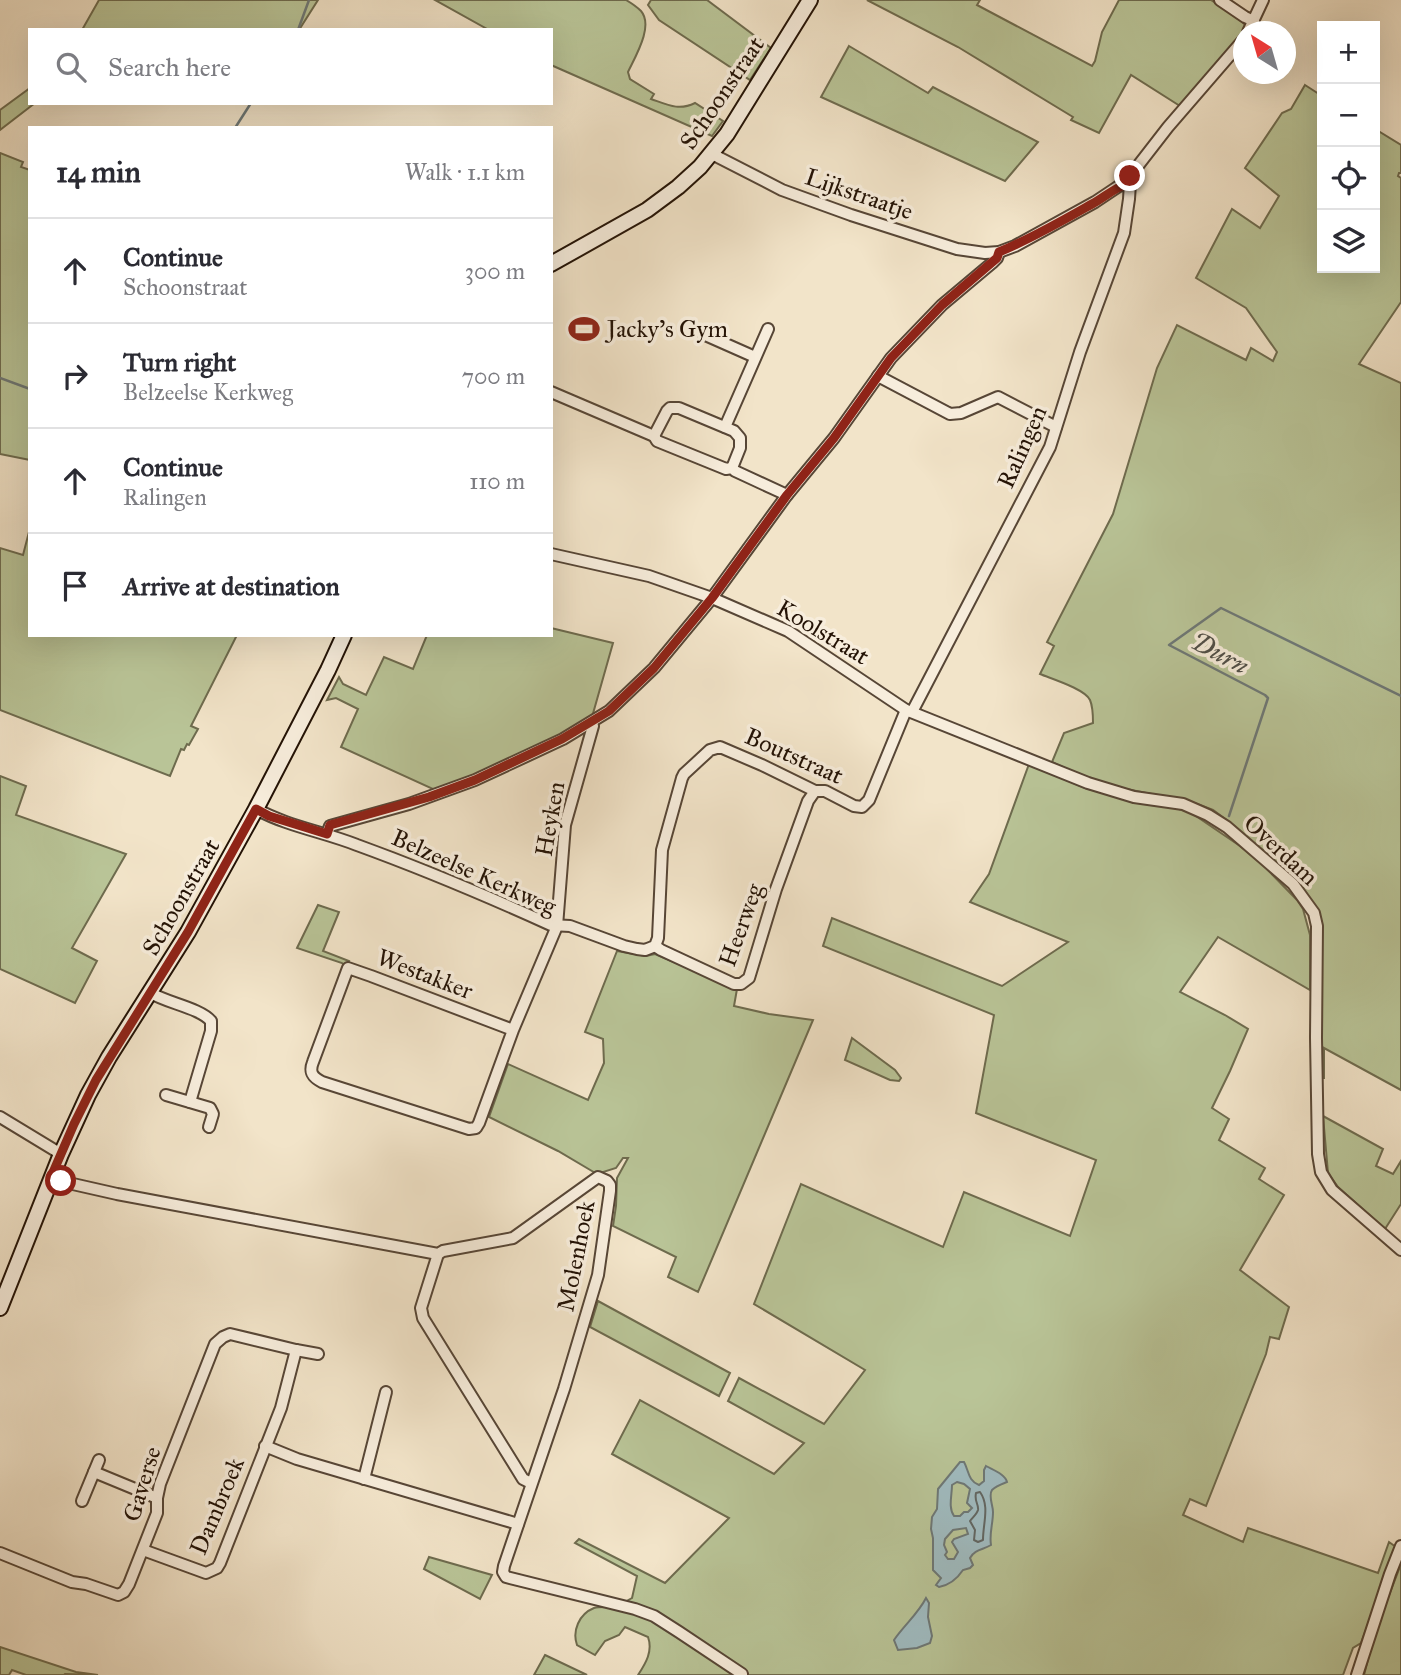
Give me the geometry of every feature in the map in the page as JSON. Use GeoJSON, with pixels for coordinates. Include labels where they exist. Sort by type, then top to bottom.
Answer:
{"type":"FeatureCollection","features":[{"type":"Feature","properties":{"kind":"street","name":"Schoonstraat"},"geometry":{"type":"LineString","coordinates":[[553,263],[647,210],[678,187],[712,153],[727,134],[810,0]]}},
{"type":"Feature","properties":{"kind":"street"},"geometry":{"type":"LineString","coordinates":[[1220,0],[1248,21]]}},
{"type":"Feature","properties":{"kind":"street"},"geometry":{"type":"LineString","coordinates":[[1253,21],[1263,0]]}},
{"type":"Feature","properties":{"kind":"street","name":"Ralingen"},"geometry":{"type":"LineString","coordinates":[[909,711],[1050,447],[1080,352],[1124,233],[1130,176],[1168,127],[1233,53]]}},
{"type":"Feature","properties":{"kind":"street","name":"Lijkstraatje"},"geometry":{"type":"LineString","coordinates":[[712,153],[782,190],[851,215],[957,248],[985,253],[999,252]]}},
{"type":"Feature","properties":{"kind":"street"},"geometry":{"type":"LineString","coordinates":[[999,252],[1076,213],[1119,186],[1130,183]]}},
{"type":"Feature","properties":{"kind":"street","name":"Belzeelse Kerkweg"},"geometry":{"type":"LineString","coordinates":[[327,834],[330,825],[429,797],[475,780],[531,755],[609,711],[654,668],[712,598],[787,495],[834,438],[891,358],[951,296],[997,258],[999,252]]}},
{"type":"Feature","properties":{"kind":"street"},"geometry":{"type":"LineString","coordinates":[[725,427],[768,329]]}},
{"type":"Feature","properties":{"kind":"street"},"geometry":{"type":"LineString","coordinates":[[703,334],[755,356]]}},
{"type":"Feature","properties":{"kind":"street"},"geometry":{"type":"LineString","coordinates":[[878,376],[950,414],[961,413],[998,397],[1056,427]]}},
{"type":"Feature","properties":{"kind":"street"},"geometry":{"type":"LineString","coordinates":[[553,393],[654,436],[657,441],[726,469],[732,468],[787,495]]}},
{"type":"Feature","properties":{"kind":"street"},"geometry":{"type":"LineString","coordinates":[[654,436],[667,411],[675,407],[725,427],[740,438],[740,448],[732,468]]}},
{"type":"Feature","properties":{"kind":"street","name":"Koolstraat"},"geometry":{"type":"LineString","coordinates":[[553,554],[649,576],[712,598],[788,631],[909,711]]}},
{"type":"Feature","properties":{"kind":"street","name":"Schoonstraat"},"geometry":{"type":"LineString","coordinates":[[0,1308],[51,1177],[96,1080],[188,932],[256,809],[343,637]]}},
{"type":"Feature","properties":{"kind":"street","name":"Boutstraat"},"geometry":{"type":"LineString","coordinates":[[655,946],[658,938],[663,842],[682,778],[691,767],[710,750],[726,748],[815,792],[825,791],[854,806],[862,807],[909,711]]}},
{"type":"Feature","properties":{"kind":"street","name":"Overdam"},"geometry":{"type":"LineString","coordinates":[[909,711],[1088,783],[1134,797],[1183,804],[1208,815],[1227,827],[1293,884],[1314,913],[1317,926],[1316,1051],[1318,1154],[1321,1172],[1332,1191],[1401,1250]]}},
{"type":"Feature","properties":{"kind":"street","name":"Heyken"},"geometry":{"type":"LineString","coordinates":[[557,926],[565,825],[592,723]]}},
{"type":"Feature","properties":{"kind":"street","name":"Heerweg"},"geometry":{"type":"LineString","coordinates":[[655,946],[734,984],[741,985],[749,978],[788,856],[811,795],[815,792]]}},
{"type":"Feature","properties":{"kind":"street","name":"Belzeelse Kerkweg"},"geometry":{"type":"LineString","coordinates":[[256,809],[269,816],[406,863],[557,926],[513,1030],[479,1123],[476,1128],[469,1129]]}},
{"type":"Feature","properties":{"kind":"street"},"geometry":{"type":"LineString","coordinates":[[557,926],[570,926],[637,950],[655,946]]}},
{"type":"Feature","properties":{"kind":"street","name":"Westakker"},"geometry":{"type":"LineString","coordinates":[[469,1129],[322,1082],[312,1076],[311,1068],[347,970],[351,968],[513,1030]]}},
{"type":"Feature","properties":{"kind":"street"},"geometry":{"type":"LineString","coordinates":[[151,993],[205,1015],[211,1021],[211,1031],[190,1102]]}},
{"type":"Feature","properties":{"kind":"street"},"geometry":{"type":"LineString","coordinates":[[166,1095],[210,1108],[212,1110],[209,1127]]}},
{"type":"Feature","properties":{"kind":"street"},"geometry":{"type":"LineString","coordinates":[[0,1117],[61,1154]]}},
{"type":"Feature","properties":{"kind":"street","name":"Molenhoek"},"geometry":{"type":"LineString","coordinates":[[51,1177],[117,1194],[438,1254],[513,1238],[598,1177],[607,1181],[610,1185],[610,1198],[598,1275],[564,1389],[503,1572],[506,1577],[654,1616],[742,1674]]}},
{"type":"Feature","properties":{"kind":"street"},"geometry":{"type":"LineString","coordinates":[[438,1254],[421,1308],[422,1318],[523,1479],[531,1483]]}},
{"type":"Feature","properties":{"kind":"street","name":"Gaverse"},"geometry":{"type":"LineString","coordinates":[[0,1553],[72,1582],[118,1595],[124,1592],[157,1513],[160,1484],[215,1344],[230,1334],[318,1354]]}},
{"type":"Feature","properties":{"kind":"street"},"geometry":{"type":"LineString","coordinates":[[265,1446],[281,1408],[296,1350]]}},
{"type":"Feature","properties":{"kind":"street"},"geometry":{"type":"LineString","coordinates":[[364,1479],[388,1398]]}},
{"type":"Feature","properties":{"kind":"street","name":"Dambroek"},"geometry":{"type":"LineString","coordinates":[[143,1550],[206,1573],[217,1568],[265,1446],[297,1459],[518,1524]]}},
{"type":"Feature","properties":{"kind":"street"},"geometry":{"type":"LineString","coordinates":[[82,1501],[99,1460]]}},
{"type":"Feature","properties":{"kind":"street"},"geometry":{"type":"LineString","coordinates":[[94,1472],[157,1498]]}},
{"type":"Feature","properties":{"kind":"street"},"geometry":{"type":"LineString","coordinates":[[1357,1675],[1401,1546]]}},
{"type":"Feature","properties":{"kind":"green space"},"geometry":{"type":"Polygon","coordinates":[[[99,0],[318,0],[300,28],[83,28],[99,0]]]}},
{"type":"Feature","properties":{"kind":"green space"},"geometry":{"type":"Polygon","coordinates":[[[435,0],[626,0],[641,11],[645,25],[642,41],[628,72],[630,79],[654,94],[651,99],[679,107],[695,103],[723,121],[712,136],[553,66],[553,28],[485,28],[435,0]]]}},
{"type":"Feature","properties":{"kind":"green space"},"geometry":{"type":"Polygon","coordinates":[[[651,0],[707,0],[771,48],[750,80],[659,20],[648,5],[651,0]]]}},
{"type":"Feature","properties":{"kind":"green space"},"geometry":{"type":"Polygon","coordinates":[[[867,0],[980,0],[977,5],[1092,66],[1102,32],[1119,0],[1211,0],[1242,21],[1233,21],[1233,45],[1180,106],[1131,75],[1099,133],[1071,120],[1073,117],[958,47],[867,0]]]}},
{"type":"Feature","properties":{"kind":"green space"},"geometry":{"type":"Polygon","coordinates":[[[849,46],[928,93],[933,87],[1038,142],[1005,181],[821,97],[849,46]]]}},
{"type":"Feature","properties":{"kind":"green space"},"geometry":{"type":"Polygon","coordinates":[[[1305,85],[1317,93],[1317,273],[1380,273],[1380,132],[1401,145],[1401,173],[1398,176],[1401,178],[1401,302],[1359,364],[1401,383],[1401,1090],[1324,1048],[1324,1078],[1321,1078],[1314,913],[1302,886],[1213,810],[1192,802],[1111,786],[1052,762],[1064,733],[1093,723],[1092,709],[1090,700],[1082,692],[1040,674],[1054,646],[1047,642],[1113,514],[1157,368],[1177,325],[1246,360],[1251,348],[1273,361],[1277,352],[1246,308],[1196,278],[1232,209],[1260,228],[1279,196],[1245,168],[1282,113],[1291,109],[1305,85]]]}},
{"type":"Feature","properties":{"kind":"green space"},"geometry":{"type":"Polygon","coordinates":[[[28,89],[28,105],[32,105],[0,130],[0,110],[28,89]]]}},
{"type":"Feature","properties":{"kind":"green space"},"geometry":{"type":"Polygon","coordinates":[[[0,153],[23,162],[21,167],[28,169],[28,460],[0,454],[0,153]]]}},
{"type":"Feature","properties":{"kind":"green space"},"geometry":{"type":"Polygon","coordinates":[[[28,536],[28,637],[236,637],[191,726],[198,729],[189,745],[187,744],[184,750],[181,749],[170,776],[0,710],[0,548],[23,555],[28,536]]]}},
{"type":"Feature","properties":{"kind":"green space"},"geometry":{"type":"Polygon","coordinates":[[[553,628],[613,643],[592,717],[528,755],[435,790],[341,747],[358,709],[336,698],[327,700],[339,677],[343,684],[366,695],[384,657],[413,669],[426,637],[553,637],[553,628]]]}},
{"type":"Feature","properties":{"kind":"green space"},"geometry":{"type":"Polygon","coordinates":[[[1029,764],[1085,788],[1190,812],[1262,864],[1303,909],[1310,935],[1310,990],[1218,937],[1180,992],[1248,1029],[1212,1108],[1229,1119],[1219,1140],[1265,1168],[1259,1179],[1284,1195],[1240,1270],[1289,1307],[1279,1339],[1270,1337],[1266,1354],[1206,1506],[1190,1499],[1183,1515],[1243,1542],[1248,1528],[1378,1573],[1389,1542],[1396,1547],[1361,1643],[1353,1648],[1343,1675],[638,1675],[649,1652],[648,1637],[625,1627],[619,1635],[605,1641],[595,1655],[577,1645],[576,1629],[584,1614],[594,1608],[616,1606],[632,1598],[637,1576],[575,1543],[579,1539],[665,1583],[729,1518],[612,1454],[640,1400],[774,1474],[804,1443],[728,1401],[739,1378],[824,1424],[865,1370],[754,1304],[801,1184],[943,1247],[964,1192],[1070,1236],[1096,1160],[976,1113],[994,1015],[823,946],[832,918],[1002,986],[1068,942],[970,902],[989,874],[1029,764]]]}},
{"type":"Feature","properties":{"kind":"green space"},"geometry":{"type":"Polygon","coordinates":[[[0,776],[26,786],[16,815],[126,854],[72,948],[97,961],[75,1003],[0,969],[0,776]]]}},
{"type":"Feature","properties":{"kind":"green space"},"geometry":{"type":"Polygon","coordinates":[[[318,905],[339,912],[323,951],[349,961],[346,967],[342,963],[297,948],[318,905]]]}},
{"type":"Feature","properties":{"kind":"green space"},"geometry":{"type":"Polygon","coordinates":[[[617,951],[646,956],[655,954],[737,989],[734,1006],[813,1020],[698,1292],[668,1277],[676,1257],[613,1226],[617,1178],[628,1158],[623,1158],[616,1168],[597,1174],[558,1151],[489,1117],[508,1064],[588,1100],[604,1063],[603,1039],[585,1032],[617,951]]]}},
{"type":"Feature","properties":{"kind":"green space"},"geometry":{"type":"Polygon","coordinates":[[[852,1038],[895,1070],[901,1078],[899,1081],[890,1080],[845,1060],[852,1038]]]}},
{"type":"Feature","properties":{"kind":"green space"},"geometry":{"type":"Polygon","coordinates":[[[1323,1116],[1383,1149],[1376,1166],[1393,1174],[1401,1161],[1401,1204],[1385,1229],[1338,1187],[1328,1173],[1323,1116]]]}},
{"type":"Feature","properties":{"kind":"green space"},"geometry":{"type":"Polygon","coordinates":[[[598,1301],[730,1373],[719,1396],[590,1327],[598,1301]]]}},
{"type":"Feature","properties":{"kind":"green space"},"geometry":{"type":"Polygon","coordinates":[[[429,1557],[492,1575],[480,1599],[424,1569],[429,1557]]]}},
{"type":"Feature","properties":{"kind":"green space"},"geometry":{"type":"Polygon","coordinates":[[[1401,1564],[1401,1675],[1364,1675],[1375,1632],[1401,1564]]]}},
{"type":"Feature","properties":{"kind":"green space"},"geometry":{"type":"Polygon","coordinates":[[[0,1647],[76,1672],[98,1675],[26,1675],[12,1670],[9,1675],[0,1675],[0,1647]]]}},
{"type":"Feature","properties":{"kind":"green space"},"geometry":{"type":"Polygon","coordinates":[[[545,1655],[587,1675],[534,1675],[545,1655]]]}},
{"type":"Feature","properties":{"kind":"water"},"geometry":{"type":"Polygon","coordinates":[[[960,1462],[964,1462],[971,1478],[979,1485],[984,1481],[986,1466],[1001,1474],[1007,1482],[995,1487],[991,1492],[991,1545],[972,1555],[970,1558],[973,1565],[970,1568],[963,1570],[950,1583],[939,1587],[936,1585],[941,1578],[933,1570],[931,1529],[932,1517],[937,1509],[938,1489],[960,1462]],[[957,1482],[952,1485],[951,1505],[954,1516],[960,1516],[972,1508],[967,1503],[970,1489],[957,1482]],[[966,1528],[953,1530],[945,1539],[945,1555],[948,1559],[954,1559],[958,1552],[952,1542],[968,1534],[966,1528]]]}},
{"type":"Feature","properties":{"kind":"water"},"geometry":{"type":"Polygon","coordinates":[[[926,1598],[929,1603],[928,1617],[932,1636],[930,1643],[917,1648],[898,1650],[894,1640],[926,1598]]]}},
{"type":"Feature","properties":{"kind":"waterway"},"geometry":{"type":"LineString","coordinates":[[299,28],[309,0]]}},
{"type":"Feature","properties":{"kind":"waterway"},"geometry":{"type":"LineString","coordinates":[[236,126],[250,105]]}},
{"type":"Feature","properties":{"kind":"waterway"},"geometry":{"type":"LineString","coordinates":[[0,378],[28,388]]}},
{"type":"Feature","properties":{"kind":"waterway","name":"Durn"},"geometry":{"type":"LineString","coordinates":[[1229,816],[1268,698],[1169,645],[1221,608],[1401,696]]}},
{"type":"Feature","properties":{"kind":"place","name":"Jacky's Gym"},"geometry":{"type":"Point","coordinates":[584,329]}},
{"type":"Feature","properties":{"kind":"route"},"geometry":{"type":"LineString","coordinates":[[61,1181],[51,1177],[88,1095],[109,1057],[171,961],[256,809],[269,816],[327,834],[330,825],[429,797],[475,780],[531,755],[603,716],[654,668],[712,598],[787,495],[834,438],[884,366],[907,340],[942,305],[997,258],[999,252],[1015,246],[1119,186],[1130,183],[1130,176]]}}]}
